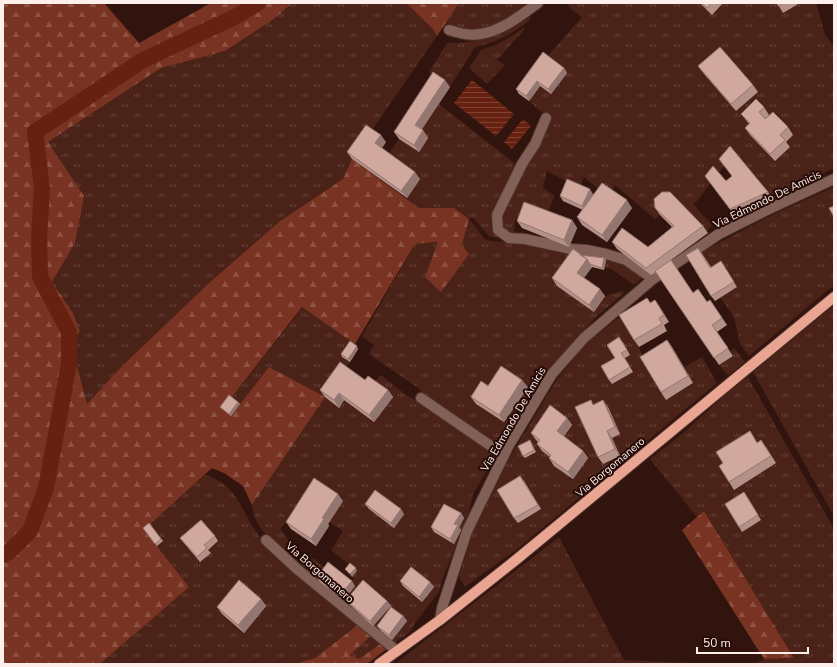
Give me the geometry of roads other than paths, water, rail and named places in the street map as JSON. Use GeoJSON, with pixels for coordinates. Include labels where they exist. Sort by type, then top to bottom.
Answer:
{"type":"FeatureCollection","features":[{"type":"Feature","properties":{"kind":"main road","name":"Via Borgomanero"},"geometry":{"type":"LineString","coordinates":[[379,664],[440,620],[518,559],[834,297]]}},
{"type":"Feature","properties":{"kind":"street"},"geometry":{"type":"LineString","coordinates":[[449,30],[463,34],[479,35],[498,29],[538,3]]}},
{"type":"Feature","properties":{"kind":"street"},"geometry":{"type":"LineString","coordinates":[[546,118],[497,215],[498,230],[509,238],[525,238],[571,249],[587,250],[606,254],[626,260],[653,279]]}},
{"type":"Feature","properties":{"kind":"street","name":"Via Edmondo De Amicis"},"geometry":{"type":"LineString","coordinates":[[440,620],[442,608],[467,531],[504,455],[552,374],[584,338],[653,279],[719,234],[834,179]]}},
{"type":"Feature","properties":{"kind":"street"},"geometry":{"type":"LineString","coordinates":[[421,398],[504,455]]}},
{"type":"Feature","properties":{"kind":"street","name":"Via Borgomanero"},"geometry":{"type":"LineString","coordinates":[[266,540],[297,569],[397,651]]}},
{"type":"Feature","properties":{"kind":"waterway"},"geometry":{"type":"LineString","coordinates":[[3,555],[9,552],[30,531],[46,488],[69,364],[69,332],[40,277],[39,238],[42,188],[35,132],[143,60],[235,17],[258,3]]}}]}
